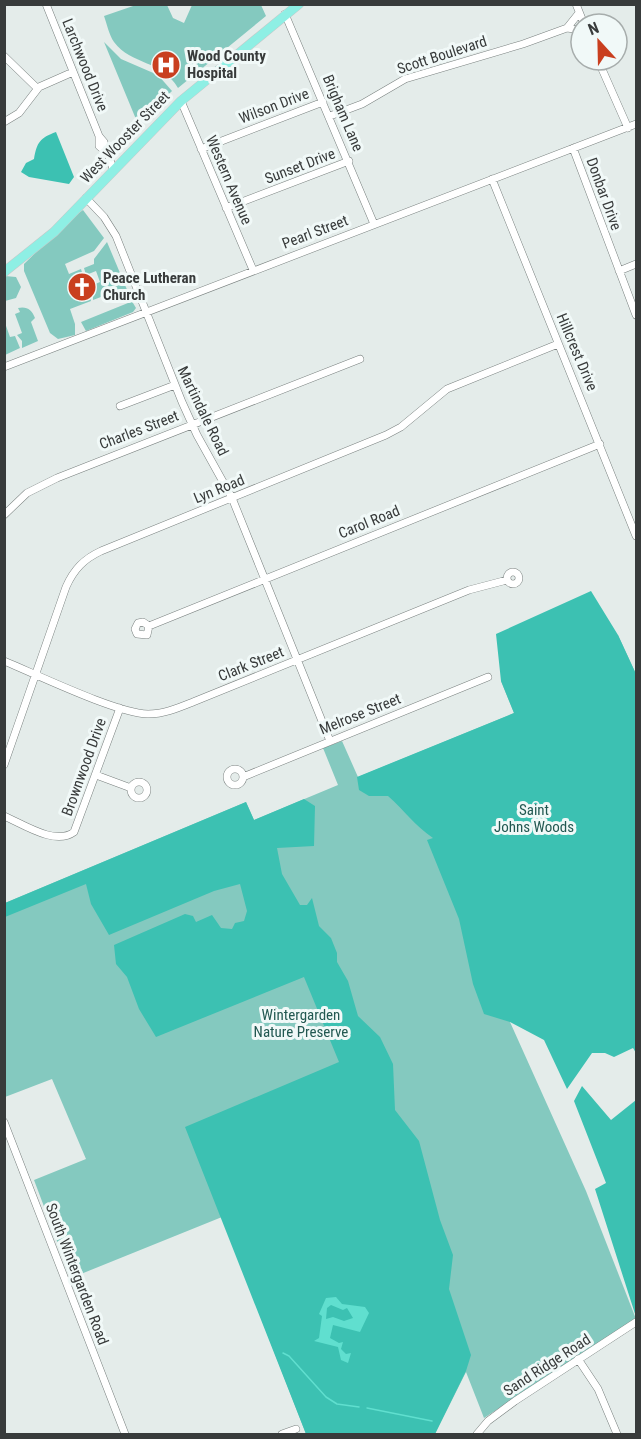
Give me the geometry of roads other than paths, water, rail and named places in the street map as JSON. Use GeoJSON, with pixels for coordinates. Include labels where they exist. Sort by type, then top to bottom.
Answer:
{"type":"FeatureCollection","features":[{"type":"Feature","properties":{"kind":"main road","name":"West Wooster Street"},"geometry":{"type":"LineString","coordinates":[[4,272],[35,249],[181,101],[299,4]]}},
{"type":"Feature","properties":{"kind":"street","name":"Larchwood Drive"},"geometry":{"type":"LineString","coordinates":[[46,4],[99,136],[104,141],[105,151],[113,169]]}},
{"type":"Feature","properties":{"kind":"street","name":"Brigham Lane"},"geometry":{"type":"LineString","coordinates":[[285,14],[374,224]]}},
{"type":"Feature","properties":{"kind":"street","name":"Scott Boulevard"},"geometry":{"type":"LineString","coordinates":[[330,116],[362,104],[405,79],[523,44],[569,26]]}},
{"type":"Feature","properties":{"kind":"street"},"geometry":{"type":"LineString","coordinates":[[4,56],[37,88]]}},
{"type":"Feature","properties":{"kind":"street"},"geometry":{"type":"LineString","coordinates":[[4,69],[13,64]]}},
{"type":"Feature","properties":{"kind":"street"},"geometry":{"type":"LineString","coordinates":[[4,122],[19,113],[37,88],[73,72]]}},
{"type":"Feature","properties":{"kind":"street"},"geometry":{"type":"LineString","coordinates":[[603,72],[627,128]]}},
{"type":"Feature","properties":{"kind":"street","name":"Western Avenue"},"geometry":{"type":"LineString","coordinates":[[181,101],[253,270]]}},
{"type":"Feature","properties":{"kind":"street","name":"Wilson Drive"},"geometry":{"type":"LineString","coordinates":[[201,149],[323,102]]}},
{"type":"Feature","properties":{"kind":"street","name":"Pearl Street"},"geometry":{"type":"LineString","coordinates":[[4,367],[144,311],[636,124]]}},
{"type":"Feature","properties":{"kind":"street","name":"Donbar Drive"},"geometry":{"type":"LineString","coordinates":[[573,148],[636,315]]}},
{"type":"Feature","properties":{"kind":"street","name":"Sunset Drive"},"geometry":{"type":"LineString","coordinates":[[226,208],[349,161]]}},
{"type":"Feature","properties":{"kind":"street","name":"Hillcrest Drive"},"geometry":{"type":"LineString","coordinates":[[492,179],[636,535]]}},
{"type":"Feature","properties":{"kind":"street","name":"Martindale Road"},"geometry":{"type":"LineString","coordinates":[[86,198],[112,230],[192,424],[232,498],[330,741]]}},
{"type":"Feature","properties":{"kind":"street"},"geometry":{"type":"LineString","coordinates":[[619,271],[636,264]]}},
{"type":"Feature","properties":{"kind":"street","name":"Lyn Road"},"geometry":{"type":"LineString","coordinates":[[4,765],[66,586],[80,565],[101,551],[386,435],[401,427],[447,389],[558,344]]}},
{"type":"Feature","properties":{"kind":"street","name":"Charles Street"},"geometry":{"type":"LineString","coordinates":[[4,515],[17,501],[42,485],[360,359]]}},
{"type":"Feature","properties":{"kind":"street"},"geometry":{"type":"LineString","coordinates":[[120,406],[175,385]]}},
{"type":"Feature","properties":{"kind":"street","name":"Carol Road"},"geometry":{"type":"LineString","coordinates":[[149,626],[600,444]]}},
{"type":"Feature","properties":{"kind":"street","name":"Clark Street"},"geometry":{"type":"LineString","coordinates":[[4,661],[120,708],[143,714],[171,710],[469,590],[507,580]]}},
{"type":"Feature","properties":{"kind":"street","name":"Melrose Street"},"geometry":{"type":"LineString","coordinates":[[243,777],[488,677]]}},
{"type":"Feature","properties":{"kind":"street","name":"Brownwood Drive"},"geometry":{"type":"LineString","coordinates":[[4,816],[56,837],[66,836],[76,829],[120,708]]}},
{"type":"Feature","properties":{"kind":"street"},"geometry":{"type":"LineString","coordinates":[[96,775],[131,788]]}},
{"type":"Feature","properties":{"kind":"street","name":"South Wintergarden Road"},"geometry":{"type":"LineString","coordinates":[[4,1122],[125,1434]]}},
{"type":"Feature","properties":{"kind":"street","name":"Sand Ridge Road"},"geometry":{"type":"LineString","coordinates":[[479,1432],[504,1409],[636,1322]]}},
{"type":"Feature","properties":{"kind":"street"},"geometry":{"type":"LineString","coordinates":[[578,1359],[598,1389],[617,1434]]}},
{"type":"Feature","properties":{"kind":"street"},"geometry":{"type":"LineString","coordinates":[[282,1434],[296,1429]]}},
{"type":"Feature","properties":{"kind":"street"},"geometry":{"type":"LineString","coordinates":[[479,1432],[489,1434]]}},
{"type":"Feature","properties":{"kind":"waterway"},"geometry":{"type":"LineString","coordinates":[[283,1353],[289,1356],[326,1397],[337,1404],[359,1407]]}},
{"type":"Feature","properties":{"kind":"waterway"},"geometry":{"type":"LineString","coordinates":[[367,1408],[432,1421]]}},
{"type":"Feature","properties":{"kind":"place","name":"Wood County Hospital"},"geometry":{"type":"Point","coordinates":[166,65]}},
{"type":"Feature","properties":{"kind":"place","name":"Peace Lutheran Church"},"geometry":{"type":"Point","coordinates":[82,287]}},
{"type":"Feature","properties":{"kind":"park label","name":"Saint Johns Woods"},"geometry":{"type":"Point","coordinates":[534,818]}},
{"type":"Feature","properties":{"kind":"park label","name":"Wintergarden Nature Preserve"},"geometry":{"type":"Point","coordinates":[301,1024]}}]}
